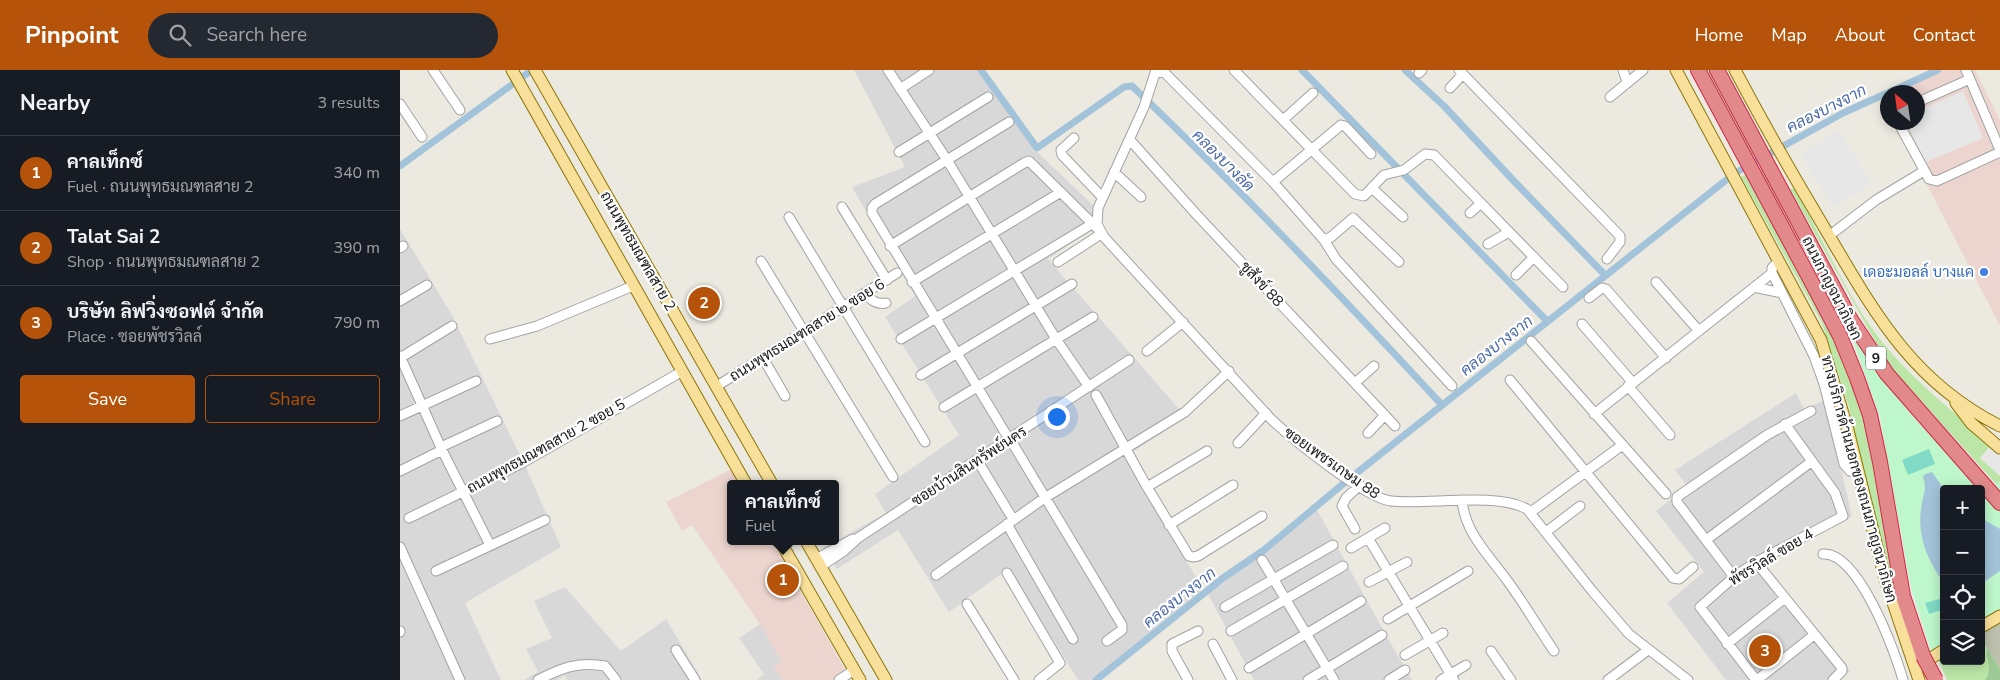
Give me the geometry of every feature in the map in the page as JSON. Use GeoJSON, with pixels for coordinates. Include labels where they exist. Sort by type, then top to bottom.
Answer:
{"type":"FeatureCollection","features":[{"type":"Feature","properties":{"kind":"highway","name":"ถนนกาญจนาภิเษก"},"geometry":{"type":"LineString","coordinates":[[1698,70],[1840,336],[1857,378],[1870,415],[1887,497],[1894,556],[1903,596],[1923,656],[1936,680]]}},
{"type":"Feature","properties":{"kind":"highway","name":"ถนนกาญจนาภิเษก"},"geometry":{"type":"LineString","coordinates":[[1717,70],[1866,345],[1910,402],[2000,503]]}},
{"type":"Feature","properties":{"kind":"highway"},"geometry":{"type":"LineString","coordinates":[[1923,656],[1932,680]]}},
{"type":"Feature","properties":{"kind":"main road","name":"ถนนพุทธมณฑลสาย 2"},"geometry":{"type":"LineString","coordinates":[[512,70],[589,205],[680,372],[744,480]]}},
{"type":"Feature","properties":{"kind":"main road","name":"ถนนพุทธมณฑลสาย 2"},"geometry":{"type":"LineString","coordinates":[[535,70],[770,480]]}},
{"type":"Feature","properties":{"kind":"main road","name":"ทางบริการด้านนอกของถนนกาญจนาภิเษก"},"geometry":{"type":"LineString","coordinates":[[1676,70],[1821,340],[1843,432],[1859,475],[1893,605],[1919,680]]}},
{"type":"Feature","properties":{"kind":"main road"},"geometry":{"type":"LineString","coordinates":[[1735,70],[1868,303],[1896,343],[1913,362],[1952,397],[2000,426]]}},
{"type":"Feature","properties":{"kind":"main road"},"geometry":{"type":"LineString","coordinates":[[589,205],[600,210],[607,206],[608,198]]}},
{"type":"Feature","properties":{"kind":"main road"},"geometry":{"type":"LineString","coordinates":[[602,230],[606,220],[620,218]]}},
{"type":"Feature","properties":{"kind":"main road"},"geometry":{"type":"LineString","coordinates":[[1952,397],[1971,422],[2000,448]]}},
{"type":"Feature","properties":{"kind":"main road"},"geometry":{"type":"LineString","coordinates":[[782,545],[857,675]]}},
{"type":"Feature","properties":{"kind":"main road"},"geometry":{"type":"LineString","coordinates":[[808,545],[886,680]]}},
{"type":"Feature","properties":{"kind":"main road"},"geometry":{"type":"LineString","coordinates":[[1985,625],[2000,616]]}},
{"type":"Feature","properties":{"kind":"main road"},"geometry":{"type":"LineString","coordinates":[[1915,668],[1940,652]]}},
{"type":"Feature","properties":{"kind":"street"},"geometry":{"type":"LineString","coordinates":[[433,70],[460,110]]}},
{"type":"Feature","properties":{"kind":"street"},"geometry":{"type":"LineString","coordinates":[[888,70],[947,160],[1056,339],[1089,387]]}},
{"type":"Feature","properties":{"kind":"street"},"geometry":{"type":"LineString","coordinates":[[900,89],[930,70]]}},
{"type":"Feature","properties":{"kind":"street"},"geometry":{"type":"LineString","coordinates":[[1234,70],[1355,194],[1364,196],[1373,189],[1384,175],[1401,171],[1425,154],[1434,155],[1563,288]]}},
{"type":"Feature","properties":{"kind":"street"},"geometry":{"type":"LineString","coordinates":[[1622,70],[1627,82]]}},
{"type":"Feature","properties":{"kind":"street"},"geometry":{"type":"LineString","coordinates":[[1610,97],[1643,70]]}},
{"type":"Feature","properties":{"kind":"street"},"geometry":{"type":"LineString","coordinates":[[1901,130],[1919,173],[1937,181],[2000,151],[1966,70]]}},
{"type":"Feature","properties":{"kind":"street"},"geometry":{"type":"LineString","coordinates":[[1058,262],[1100,232],[1096,217],[1102,197],[1130,140],[1160,71],[1273,182],[1324,240],[1336,259],[1452,386]]}},
{"type":"Feature","properties":{"kind":"street"},"geometry":{"type":"LineString","coordinates":[[1450,88],[1461,72],[1620,236],[1620,242],[1607,259]]}},
{"type":"Feature","properties":{"kind":"street"},"geometry":{"type":"LineString","coordinates":[[1925,99],[1970,79]]}},
{"type":"Feature","properties":{"kind":"street"},"geometry":{"type":"LineString","coordinates":[[1283,120],[1313,93]]}},
{"type":"Feature","properties":{"kind":"street"},"geometry":{"type":"LineString","coordinates":[[899,152],[988,97]]}},
{"type":"Feature","properties":{"kind":"street"},"geometry":{"type":"LineString","coordinates":[[400,104],[422,137]]}},
{"type":"Feature","properties":{"kind":"street"},"geometry":{"type":"LineString","coordinates":[[1010,122],[872,208],[872,213],[934,319],[1046,497],[1122,625],[1122,630],[1107,641]]}},
{"type":"Feature","properties":{"kind":"street"},"geometry":{"type":"LineString","coordinates":[[1273,182],[1311,149],[1343,125],[1370,154]]}},
{"type":"Feature","properties":{"kind":"street"},"geometry":{"type":"LineString","coordinates":[[1074,138],[1061,150],[1062,155],[1102,197]]}},
{"type":"Feature","properties":{"kind":"street","name":"ชูสังข์ 88"},"geometry":{"type":"LineString","coordinates":[[1130,140],[1196,214],[1396,426]]}},
{"type":"Feature","properties":{"kind":"street","name":"ซอยเพชรเกษม 88"},"geometry":{"type":"LineString","coordinates":[[969,198],[1029,162],[1100,232],[1266,413],[1297,443],[1380,498],[1389,500],[1462,500],[1520,505],[1531,512]]}},
{"type":"Feature","properties":{"kind":"street"},"geometry":{"type":"LineString","coordinates":[[1114,172],[1141,197]]}},
{"type":"Feature","properties":{"kind":"street"},"geometry":{"type":"LineString","coordinates":[[1829,236],[1876,200],[1919,173]]}},
{"type":"Feature","properties":{"kind":"street"},"geometry":{"type":"LineString","coordinates":[[1373,189],[1403,217]]}},
{"type":"Feature","properties":{"kind":"street"},"geometry":{"type":"LineString","coordinates":[[912,282],[1061,192]]}},
{"type":"Feature","properties":{"kind":"street"},"geometry":{"type":"LineString","coordinates":[[890,246],[969,198]]}},
{"type":"Feature","properties":{"kind":"street"},"geometry":{"type":"LineString","coordinates":[[1470,213],[1481,203]]}},
{"type":"Feature","properties":{"kind":"street"},"geometry":{"type":"LineString","coordinates":[[842,206],[887,280]]}},
{"type":"Feature","properties":{"kind":"street"},"geometry":{"type":"LineString","coordinates":[[789,217],[925,442]]}},
{"type":"Feature","properties":{"kind":"street"},"geometry":{"type":"LineString","coordinates":[[1324,240],[1332,237],[1354,218],[1399,262]]}},
{"type":"Feature","properties":{"kind":"street"},"geometry":{"type":"LineString","coordinates":[[901,339],[1092,224]]}},
{"type":"Feature","properties":{"kind":"street"},"geometry":{"type":"LineString","coordinates":[[1488,244],[1510,232]]}},
{"type":"Feature","properties":{"kind":"street"},"geometry":{"type":"LineString","coordinates":[[1516,275],[1534,257]]}},
{"type":"Feature","properties":{"kind":"street"},"geometry":{"type":"LineString","coordinates":[[761,261],[893,477]]}},
{"type":"Feature","properties":{"kind":"street"},"geometry":{"type":"LineString","coordinates":[[1779,262],[1772,268],[1772,273],[1814,356],[1843,432]]}},
{"type":"Feature","properties":{"kind":"street","name":"ถนนพุทธมณฑลสาย ๒ ซอย 6"},"geometry":{"type":"LineString","coordinates":[[717,386],[866,294],[897,272]]}},
{"type":"Feature","properties":{"kind":"street"},"geometry":{"type":"LineString","coordinates":[[1594,414],[1772,273]]}},
{"type":"Feature","properties":{"kind":"street"},"geometry":{"type":"LineString","coordinates":[[1656,282],[1699,331]]}},
{"type":"Feature","properties":{"kind":"street"},"geometry":{"type":"LineString","coordinates":[[921,375],[1072,284]]}},
{"type":"Feature","properties":{"kind":"street"},"geometry":{"type":"LineString","coordinates":[[400,301],[427,285]]}},
{"type":"Feature","properties":{"kind":"street"},"geometry":{"type":"LineString","coordinates":[[490,339],[537,326],[633,286]]}},
{"type":"Feature","properties":{"kind":"street"},"geometry":{"type":"LineString","coordinates":[[1754,287],[1782,293]]}},
{"type":"Feature","properties":{"kind":"street"},"geometry":{"type":"LineString","coordinates":[[1589,298],[1602,288],[1606,289],[1666,358]]}},
{"type":"Feature","properties":{"kind":"street"},"geometry":{"type":"LineString","coordinates":[[866,294],[873,301],[881,304],[886,303]]}},
{"type":"Feature","properties":{"kind":"street"},"geometry":{"type":"LineString","coordinates":[[944,407],[1093,317]]}},
{"type":"Feature","properties":{"kind":"street"},"geometry":{"type":"LineString","coordinates":[[1147,351],[1183,322]]}},
{"type":"Feature","properties":{"kind":"street"},"geometry":{"type":"LineString","coordinates":[[1582,324],[1670,435]]}},
{"type":"Feature","properties":{"kind":"street"},"geometry":{"type":"LineString","coordinates":[[452,326],[400,357],[490,545]]}},
{"type":"Feature","properties":{"kind":"street"},"geometry":{"type":"LineString","coordinates":[[1531,341],[1621,446],[1666,494]]}},
{"type":"Feature","properties":{"kind":"street"},"geometry":{"type":"LineString","coordinates":[[762,358],[785,396]]}},
{"type":"Feature","properties":{"kind":"street","name":"ซอยบ้านสินทรัพย์นคร"},"geometry":{"type":"LineString","coordinates":[[818,563],[977,460],[1011,441],[1129,360]]}},
{"type":"Feature","properties":{"kind":"street"},"geometry":{"type":"LineString","coordinates":[[1355,383],[1374,366]]}},
{"type":"Feature","properties":{"kind":"street","name":"ถนนพุทธมณฑลสาย 2 ซอย 5"},"geometry":{"type":"LineString","coordinates":[[409,518],[522,463],[680,372]]}},
{"type":"Feature","properties":{"kind":"street"},"geometry":{"type":"LineString","coordinates":[[936,575],[1046,497],[1185,412],[1229,372]]}},
{"type":"Feature","properties":{"kind":"street"},"geometry":{"type":"LineString","coordinates":[[1510,380],[1674,578],[1679,579],[1693,567]]}},
{"type":"Feature","properties":{"kind":"street"},"geometry":{"type":"LineString","coordinates":[[400,416],[476,381]]}},
{"type":"Feature","properties":{"kind":"street"},"geometry":{"type":"LineString","coordinates":[[1096,395],[1146,487],[1189,556],[1193,558],[1262,516]]}},
{"type":"Feature","properties":{"kind":"street"},"geometry":{"type":"LineString","coordinates":[[1734,577],[1677,502],[1677,497],[1785,424],[1811,411]]}},
{"type":"Feature","properties":{"kind":"street"},"geometry":{"type":"LineString","coordinates":[[1238,443],[1266,413]]}},
{"type":"Feature","properties":{"kind":"street"},"geometry":{"type":"LineString","coordinates":[[1368,433],[1385,415]]}},
{"type":"Feature","properties":{"kind":"street"},"geometry":{"type":"LineString","coordinates":[[400,471],[497,421]]}},
{"type":"Feature","properties":{"kind":"street"},"geometry":{"type":"LineString","coordinates":[[1706,540],[1811,462],[1785,424]]}},
{"type":"Feature","properties":{"kind":"street"},"geometry":{"type":"LineString","coordinates":[[1621,446],[1531,512],[1617,620],[1648,650],[1688,680]]}},
{"type":"Feature","properties":{"kind":"street"},"geometry":{"type":"LineString","coordinates":[[1146,487],[1207,451]]}},
{"type":"Feature","properties":{"kind":"street"},"geometry":{"type":"LineString","coordinates":[[977,460],[1073,638]]}},
{"type":"Feature","properties":{"kind":"street","name":"พัชรวิลล์ ซอย 4"},"geometry":{"type":"LineString","coordinates":[[1726,644],[1702,612],[1700,607],[1703,603],[1734,577],[1756,562],[1843,516],[1836,493],[1811,462]]}},
{"type":"Feature","properties":{"kind":"street"},"geometry":{"type":"LineString","coordinates":[[1355,529],[1342,506],[1357,483]]}},
{"type":"Feature","properties":{"kind":"street"},"geometry":{"type":"LineString","coordinates":[[1169,525],[1233,485]]}},
{"type":"Feature","properties":{"kind":"street"},"geometry":{"type":"LineString","coordinates":[[1462,500],[1464,514],[1476,541],[1510,584],[1554,651]]}},
{"type":"Feature","properties":{"kind":"street"},"geometry":{"type":"LineString","coordinates":[[1546,532],[1580,506]]}},
{"type":"Feature","properties":{"kind":"street"},"geometry":{"type":"LineString","coordinates":[[436,571],[545,520]]}},
{"type":"Feature","properties":{"kind":"street"},"geometry":{"type":"LineString","coordinates":[[1352,548],[1385,528]]}},
{"type":"Feature","properties":{"kind":"street"},"geometry":{"type":"LineString","coordinates":[[1368,538],[1452,677]]}},
{"type":"Feature","properties":{"kind":"street"},"geometry":{"type":"LineString","coordinates":[[1225,607],[1333,545]]}},
{"type":"Feature","properties":{"kind":"street"},"geometry":{"type":"LineString","coordinates":[[400,547],[460,680]]}},
{"type":"Feature","properties":{"kind":"street"},"geometry":{"type":"LineString","coordinates":[[1823,554],[1831,553],[1841,559],[1860,584],[1887,635],[1903,680]]}},
{"type":"Feature","properties":{"kind":"street"},"geometry":{"type":"LineString","coordinates":[[1262,560],[1334,680]]}},
{"type":"Feature","properties":{"kind":"street"},"geometry":{"type":"LineString","coordinates":[[1369,582],[1406,562]]}},
{"type":"Feature","properties":{"kind":"street"},"geometry":{"type":"LineString","coordinates":[[1756,562],[1842,668],[1842,672],[1832,680]]}},
{"type":"Feature","properties":{"kind":"street"},"geometry":{"type":"LineString","coordinates":[[1231,631],[1344,566]]}},
{"type":"Feature","properties":{"kind":"street"},"geometry":{"type":"LineString","coordinates":[[1388,619],[1468,571]]}},
{"type":"Feature","properties":{"kind":"street"},"geometry":{"type":"LineString","coordinates":[[1007,573],[1060,663],[1039,680]]}},
{"type":"Feature","properties":{"kind":"street"},"geometry":{"type":"LineString","coordinates":[[1785,598],[1726,644],[1756,680],[1814,635]]}},
{"type":"Feature","properties":{"kind":"street"},"geometry":{"type":"LineString","coordinates":[[1249,668],[1361,602]]}},
{"type":"Feature","properties":{"kind":"street"},"geometry":{"type":"LineString","coordinates":[[967,604],[1014,680]]}},
{"type":"Feature","properties":{"kind":"street"},"geometry":{"type":"LineString","coordinates":[[1188,680],[1172,652],[1172,644],[1198,630]]}},
{"type":"Feature","properties":{"kind":"street"},"geometry":{"type":"LineString","coordinates":[[1405,655],[1443,633]]}},
{"type":"Feature","properties":{"kind":"street"},"geometry":{"type":"LineString","coordinates":[[1308,680],[1382,635]]}},
{"type":"Feature","properties":{"kind":"street"},"geometry":{"type":"LineString","coordinates":[[1214,644],[1232,680]]}},
{"type":"Feature","properties":{"kind":"street"},"geometry":{"type":"LineString","coordinates":[[676,650],[695,680]]}},
{"type":"Feature","properties":{"kind":"street"},"geometry":{"type":"LineString","coordinates":[[1608,680],[1648,650]]}},
{"type":"Feature","properties":{"kind":"street"},"geometry":{"type":"LineString","coordinates":[[1491,651],[1512,680]]}},
{"type":"Feature","properties":{"kind":"street"},"geometry":{"type":"LineString","coordinates":[[538,680],[565,667],[584,663],[605,666],[616,680]]}},
{"type":"Feature","properties":{"kind":"street"},"geometry":{"type":"LineString","coordinates":[[1441,680],[1452,677],[1466,665]]}},
{"type":"Feature","properties":{"kind":"street"},"geometry":{"type":"LineString","coordinates":[[1389,680],[1405,670]]}},
{"type":"Feature","properties":{"kind":"street"},"geometry":{"type":"LineString","coordinates":[[839,680],[857,675]]}},
{"type":"Feature","properties":{"kind":"shaded area"},"geometry":{"type":"Polygon","coordinates":[[[854,70],[978,70],[1035,150],[1094,206],[1091,230],[1048,259],[1186,417],[1125,457],[1203,589],[1091,680],[1078,680],[1009,568],[949,612],[898,530],[837,569],[823,548],[828,545],[839,545],[839,539],[886,513],[875,494],[959,435],[885,317],[915,296],[852,187],[905,167],[854,70]]]}},
{"type":"Feature","properties":{"kind":"shaded area"},"geometry":{"type":"Polygon","coordinates":[[[1944,70],[1975,70],[2000,120],[2000,326],[1899,130],[1925,130],[1925,85],[1911,85],[1944,70]]]}},
{"type":"Feature","properties":{"kind":"shaded area"},"geometry":{"type":"Polygon","coordinates":[[[1963,91],[1983,138],[1924,163],[1910,130],[1925,130],[1925,108],[1963,91]]]}},
{"type":"Feature","properties":{"kind":"shaded area"},"geometry":{"type":"Polygon","coordinates":[[[1839,130],[1872,184],[1833,207],[1800,154],[1839,130]]]}},
{"type":"Feature","properties":{"kind":"shaded area"},"geometry":{"type":"Polygon","coordinates":[[[400,229],[452,315],[527,470],[561,547],[465,603],[501,680],[400,680],[400,229]]]}},
{"type":"Feature","properties":{"kind":"shaded area"},"geometry":{"type":"Polygon","coordinates":[[[1796,393],[1804,409],[1825,400],[1852,516],[1763,565],[1850,671],[1839,680],[1726,680],[1667,603],[1704,572],[1656,511],[1687,486],[1675,470],[1796,393]]]}},
{"type":"Feature","properties":{"kind":"shaded area"},"geometry":{"type":"Polygon","coordinates":[[[1989,448],[2000,457],[2000,476],[1980,458],[1989,448]]]}},
{"type":"Feature","properties":{"kind":"shaded area"},"geometry":{"type":"Polygon","coordinates":[[[1929,449],[1935,464],[1908,475],[1902,460],[1929,449]]]}},
{"type":"Feature","properties":{"kind":"shaded area"},"geometry":{"type":"Polygon","coordinates":[[[731,469],[737,480],[727,480],[727,545],[774,545],[851,680],[783,680],[774,667],[782,662],[760,624],[692,525],[682,531],[666,502],[731,469]]]}},
{"type":"Feature","properties":{"kind":"shaded area"},"geometry":{"type":"Polygon","coordinates":[[[1932,472],[1941,485],[1940,577],[1932,565],[1924,545],[1920,525],[1925,487],[1923,477],[1925,474],[1932,472]]]}},
{"type":"Feature","properties":{"kind":"shaded area"},"geometry":{"type":"Polygon","coordinates":[[[1317,510],[1412,680],[1254,680],[1208,594],[1317,510]]]}},
{"type":"Feature","properties":{"kind":"shaded area"},"geometry":{"type":"Polygon","coordinates":[[[1985,520],[2000,529],[2000,571],[1985,581],[1985,520]]]}},
{"type":"Feature","properties":{"kind":"shaded area"},"geometry":{"type":"Polygon","coordinates":[[[565,587],[621,651],[666,619],[702,680],[567,680],[565,676],[557,680],[524,680],[538,672],[526,649],[552,638],[534,601],[565,587]]]}},
{"type":"Feature","properties":{"kind":"shaded area"},"geometry":{"type":"Polygon","coordinates":[[[1940,599],[1940,610],[1929,614],[1925,603],[1940,599]]]}},
{"type":"Feature","properties":{"kind":"shaded area"},"geometry":{"type":"Polygon","coordinates":[[[2000,620],[2000,669],[1985,645],[1985,630],[2000,620]]]}},
{"type":"Feature","properties":{"kind":"shaded area"},"geometry":{"type":"Polygon","coordinates":[[[760,624],[782,662],[774,667],[783,680],[757,680],[764,674],[739,638],[760,624]]]}},
{"type":"Feature","properties":{"kind":"green space"},"geometry":{"type":"Polygon","coordinates":[[[1702,70],[1709,70],[1754,155],[1750,157],[1702,70]]]}},
{"type":"Feature","properties":{"kind":"green space"},"geometry":{"type":"Polygon","coordinates":[[[1762,167],[1837,304],[1835,305],[1759,169],[1762,167]]]}},
{"type":"Feature","properties":{"kind":"green space"},"geometry":{"type":"Polygon","coordinates":[[[1745,175],[1840,348],[1869,429],[1887,549],[1899,600],[1894,602],[1849,407],[1822,323],[1741,177],[1745,175]]]}},
{"type":"Feature","properties":{"kind":"green space"},"geometry":{"type":"Polygon","coordinates":[[[1794,188],[1849,291],[1874,331],[1912,375],[1991,445],[1980,458],[2000,476],[2000,481],[1997,485],[1888,364],[1790,189],[1794,188]]]}},
{"type":"Feature","properties":{"kind":"green space"},"geometry":{"type":"Polygon","coordinates":[[[1848,326],[1906,409],[1975,485],[1940,485],[1940,645],[1931,651],[1911,588],[1880,417],[1848,326]]]}},
{"type":"Feature","properties":{"kind":"green space"},"geometry":{"type":"Polygon","coordinates":[[[2000,481],[2000,610],[1985,619],[1985,495],[2000,481]]]}},
{"type":"Feature","properties":{"kind":"green space"},"geometry":{"type":"Polygon","coordinates":[[[1985,645],[2000,669],[2000,680],[1947,680],[1940,665],[1985,665],[1985,645]]]}},
{"type":"Feature","properties":{"kind":"green space"},"geometry":{"type":"Polygon","coordinates":[[[1987,648],[2000,669],[2000,680],[1985,680],[1989,673],[1987,648]]]}},
{"type":"Feature","properties":{"kind":"waterway"},"geometry":{"type":"LineString","coordinates":[[400,166],[532,70]]}},
{"type":"Feature","properties":{"kind":"waterway","name":"คลองบางลัด"},"geometry":{"type":"LineString","coordinates":[[981,70],[1037,148],[1124,87],[1132,86],[1289,243],[1442,405]]}},
{"type":"Feature","properties":{"kind":"waterway"},"geometry":{"type":"LineString","coordinates":[[1302,70],[1547,321]]}},
{"type":"Feature","properties":{"kind":"waterway"},"geometry":{"type":"LineString","coordinates":[[1405,70],[1444,106],[1605,275]]}},
{"type":"Feature","properties":{"kind":"waterway","name":"คลองบางจาก"},"geometry":{"type":"LineString","coordinates":[[1096,680],[1223,578],[1264,550],[1349,479],[1735,173],[1843,113],[1938,70]]}},
{"type":"Feature","properties":{"kind":"place","name":"เดอะมอลล์ บางแค"},"geometry":{"type":"Point","coordinates":[1984,272]}},
{"type":"Feature","properties":{"kind":"place","name":"Talat Sai 2"},"geometry":{"type":"Point","coordinates":[704,303]}},
{"type":"Feature","properties":{"kind":"place","name":"คาลเท็กซ์"},"geometry":{"type":"Point","coordinates":[783,580]}},
{"type":"Feature","properties":{"kind":"place","name":"บริษัท ลิฟวิ่งซอฟต์ จำกัด"},"geometry":{"type":"Point","coordinates":[1765,651]}}]}
